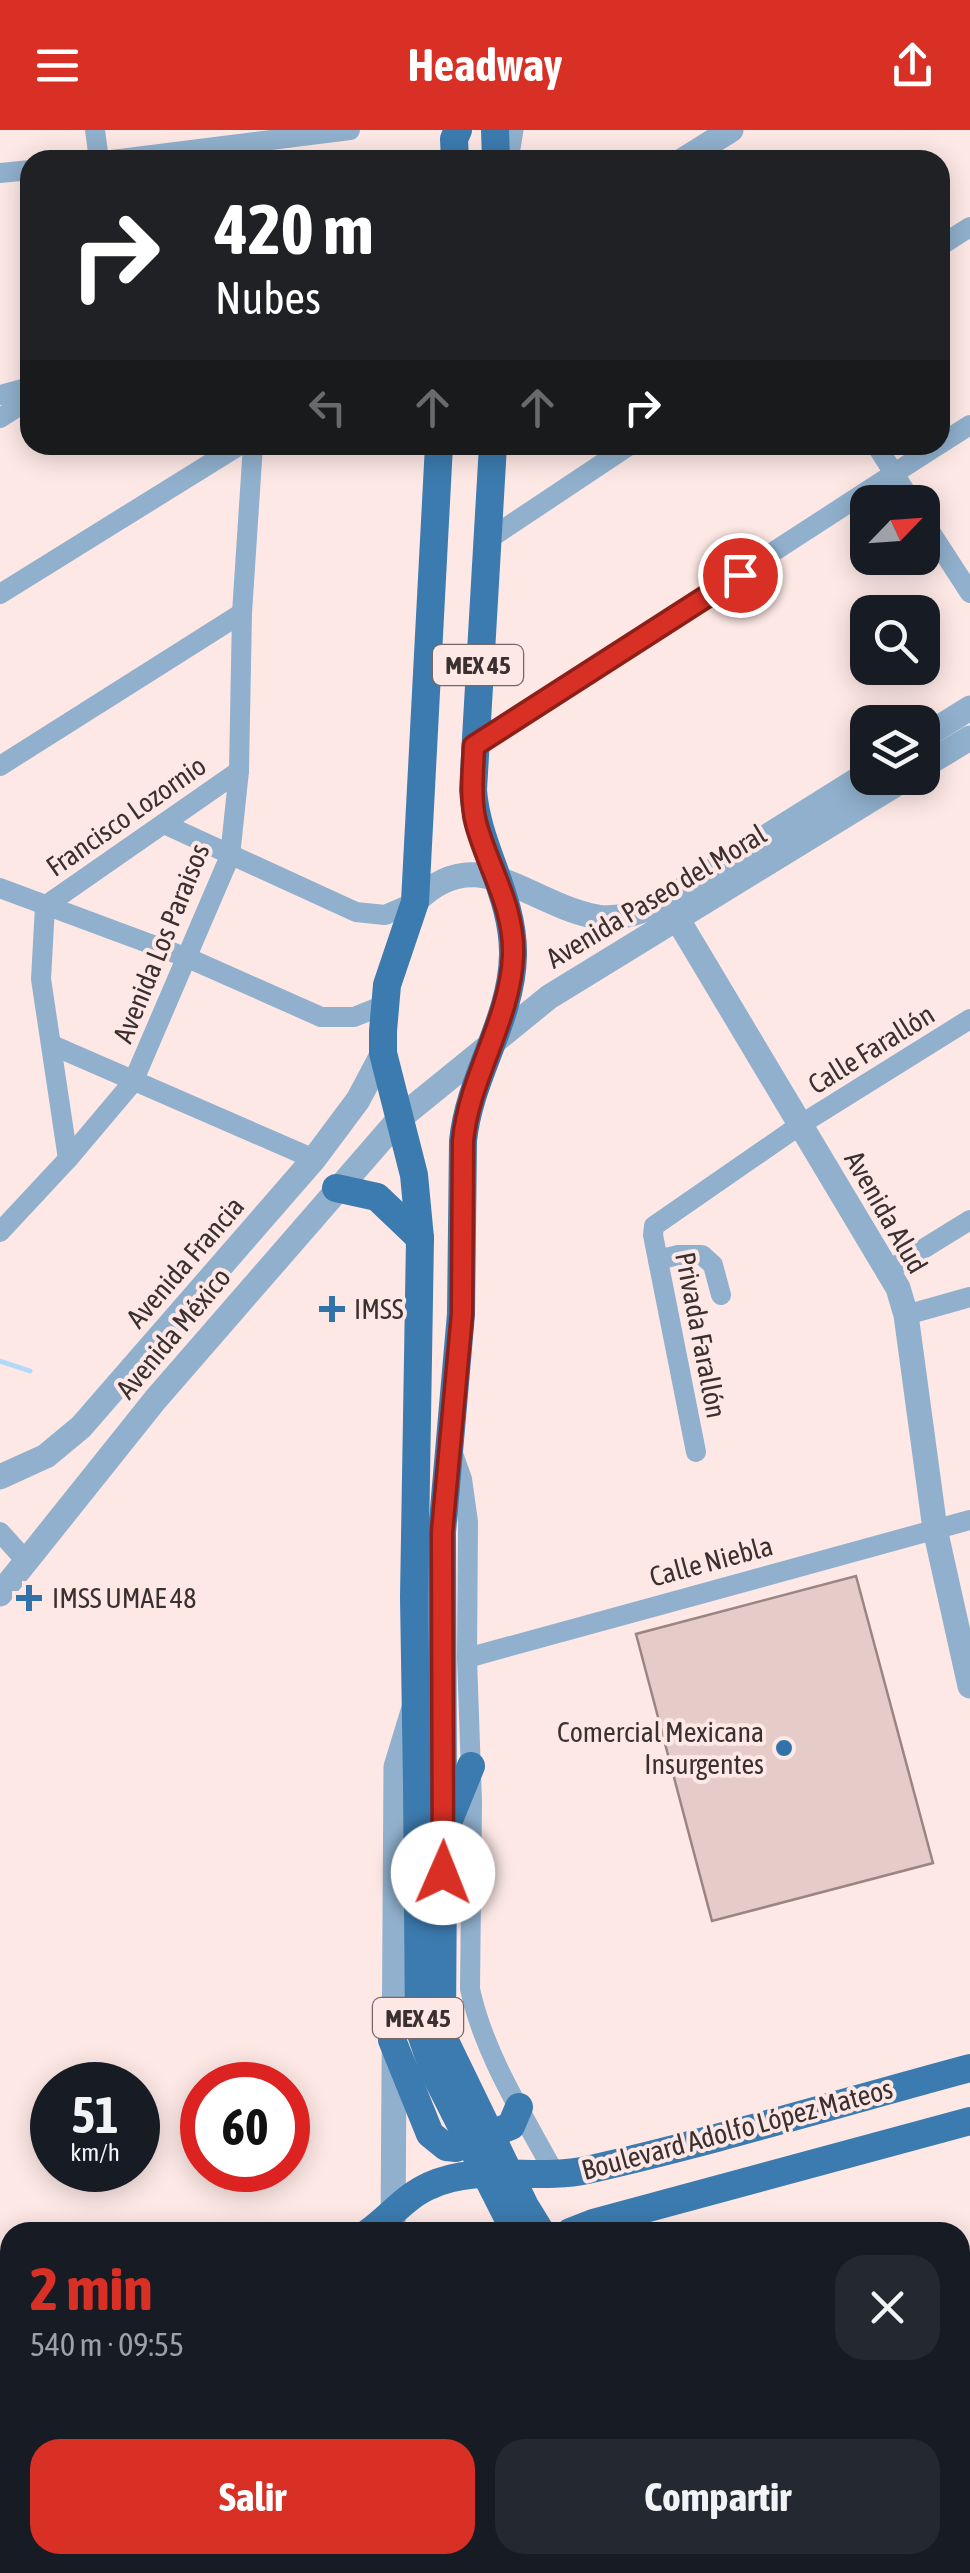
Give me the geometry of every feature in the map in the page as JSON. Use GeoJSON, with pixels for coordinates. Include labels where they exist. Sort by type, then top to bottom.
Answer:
{"type":"FeatureCollection","features":[{"type":"Feature","properties":{"kind":"main road","name":"MEX 45"},"geometry":{"type":"LineString","coordinates":[[438,455],[415,902],[396,950],[384,1005],[383,1053],[414,1175],[420,1238],[414,1597],[419,2028],[434,2072],[510,2222]]}},
{"type":"Feature","properties":{"kind":"main road","name":"MEX 45"},"geometry":{"type":"LineString","coordinates":[[491,455],[474,746],[475,819],[499,881],[509,917],[513,955],[493,1040],[466,1116],[462,1314],[442,1532],[442,2025],[446,2043],[534,2222]]}},
{"type":"Feature","properties":{"kind":"main road"},"geometry":{"type":"LineString","coordinates":[[336,1188],[377,1197],[420,1238]]}},
{"type":"Feature","properties":{"kind":"main road"},"geometry":{"type":"LineString","coordinates":[[444,1835],[471,1766]]}},
{"type":"Feature","properties":{"kind":"main road"},"geometry":{"type":"LineString","coordinates":[[392,2040],[430,2134],[446,2148],[505,2130],[515,2121],[519,2107]]}},
{"type":"Feature","properties":{"kind":"main road","name":"Boulevard Adolfo López Mateos"},"geometry":{"type":"LineString","coordinates":[[395,2222],[410,2196],[431,2184],[478,2176],[584,2170],[970,2068]]}},
{"type":"Feature","properties":{"kind":"main road","name":"Boulevard Adolfo López Mateos"},"geometry":{"type":"LineString","coordinates":[[613,2222],[970,2121]]}},
{"type":"Feature","properties":{"kind":"street"},"geometry":{"type":"LineString","coordinates":[[191,150],[350,130]]}},
{"type":"Feature","properties":{"kind":"street"},"geometry":{"type":"LineString","coordinates":[[702,150],[731,130]]}},
{"type":"Feature","properties":{"kind":"street"},"geometry":{"type":"LineString","coordinates":[[0,594],[224,455]]}},
{"type":"Feature","properties":{"kind":"street","name":"Avenida Los Paraisos"},"geometry":{"type":"LineString","coordinates":[[0,1232],[133,1082],[230,856],[238,771],[242,612],[252,455]]}},
{"type":"Feature","properties":{"kind":"street"},"geometry":{"type":"LineString","coordinates":[[486,541],[615,455]]}},
{"type":"Feature","properties":{"kind":"street"},"geometry":{"type":"LineString","coordinates":[[882,455],[901,485]]}},
{"type":"Feature","properties":{"kind":"street"},"geometry":{"type":"LineString","coordinates":[[474,746],[922,455]]}},
{"type":"Feature","properties":{"kind":"street"},"geometry":{"type":"LineString","coordinates":[[940,546],[970,593]]}},
{"type":"Feature","properties":{"kind":"street"},"geometry":{"type":"LineString","coordinates":[[0,766],[242,612]]}},
{"type":"Feature","properties":{"kind":"street"},"geometry":{"type":"LineString","coordinates":[[940,727],[970,708]]}},
{"type":"Feature","properties":{"kind":"street"},"geometry":{"type":"LineString","coordinates":[[940,756],[970,738]]}},
{"type":"Feature","properties":{"kind":"street","name":"Francisco Lozornio"},"geometry":{"type":"LineString","coordinates":[[45,906],[238,771]]}},
{"type":"Feature","properties":{"kind":"street","name":"Avenida Paseo del Moral"},"geometry":{"type":"LineString","coordinates":[[415,902],[433,884],[461,873],[476,872],[577,912],[602,918],[628,916],[658,905],[850,784]]}},
{"type":"Feature","properties":{"kind":"street","name":"Avenida Paseo del Moral"},"geometry":{"type":"LineString","coordinates":[[400,1118],[549,997],[879,795]]}},
{"type":"Feature","properties":{"kind":"street"},"geometry":{"type":"LineString","coordinates":[[164,824],[356,912],[385,915],[415,902]]}},
{"type":"Feature","properties":{"kind":"street"},"geometry":{"type":"LineString","coordinates":[[0,888],[188,958],[322,1017],[354,1017],[384,1005]]}},
{"type":"Feature","properties":{"kind":"street"},"geometry":{"type":"LineString","coordinates":[[45,906],[41,979],[68,1158]]}},
{"type":"Feature","properties":{"kind":"street","name":"Avenida Alud"},"geometry":{"type":"LineString","coordinates":[[678,920],[889,1270],[906,1315],[935,1529],[965,1643],[970,1686]]}},
{"type":"Feature","properties":{"kind":"street","name":"Calle Farallón"},"geometry":{"type":"LineString","coordinates":[[800,1125],[970,1019]]}},
{"type":"Feature","properties":{"kind":"street"},"geometry":{"type":"LineString","coordinates":[[52,1045],[314,1159]]}},
{"type":"Feature","properties":{"kind":"street","name":"Avenida Francia"},"geometry":{"type":"LineString","coordinates":[[0,1477],[46,1456],[81,1427],[314,1159],[358,1100],[383,1053]]}},
{"type":"Feature","properties":{"kind":"street","name":"Avenida México"},"geometry":{"type":"LineString","coordinates":[[0,1594],[155,1400],[400,1118]]}},
{"type":"Feature","properties":{"kind":"street","name":"Privada Farallón"},"geometry":{"type":"LineString","coordinates":[[696,1452],[652,1235],[660,1220],[800,1125]]}},
{"type":"Feature","properties":{"kind":"street"},"geometry":{"type":"LineString","coordinates":[[889,1270],[970,1220]]}},
{"type":"Feature","properties":{"kind":"street"},"geometry":{"type":"LineString","coordinates":[[658,1260],[702,1255],[713,1265],[721,1295]]}},
{"type":"Feature","properties":{"kind":"street"},"geometry":{"type":"LineString","coordinates":[[906,1315],[970,1297]]}},
{"type":"Feature","properties":{"kind":"street"},"geometry":{"type":"LineString","coordinates":[[449,1441],[467,1502],[470,1988],[476,2015],[555,2174]]}},
{"type":"Feature","properties":{"kind":"street","name":"Calle Niebla"},"geometry":{"type":"LineString","coordinates":[[467,1658],[970,1520]]}},
{"type":"Feature","properties":{"kind":"street"},"geometry":{"type":"LineString","coordinates":[[0,1532],[28,1562]]}},
{"type":"Feature","properties":{"kind":"street"},"geometry":{"type":"LineString","coordinates":[[394,2222],[396,1768],[416,1704]]}},
{"type":"Feature","properties":{"kind":"building","name":"Comercial Mexicana Insurgentes"},"geometry":{"type":"Polygon","coordinates":[[[856,1576],[933,1863],[712,1921],[636,1634],[856,1576]]]}},
{"type":"Feature","properties":{"kind":"waterway"},"geometry":{"type":"LineString","coordinates":[[0,1361],[30,1371]]}},
{"type":"Feature","properties":{"kind":"place","name":"IMSS"},"geometry":{"type":"Point","coordinates":[332,1309]}},
{"type":"Feature","properties":{"kind":"place","name":"IMSS UMAE 48"},"geometry":{"type":"Point","coordinates":[29,1598]}},
{"type":"Feature","properties":{"kind":"place","name":"Comercial Mexicana Insurgentes"},"geometry":{"type":"Point","coordinates":[784,1748]}},
{"type":"Feature","properties":{"kind":"route"},"geometry":{"type":"LineString","coordinates":[[443,1873],[442,1532],[462,1314],[463,1141],[473,1092],[506,995],[513,955],[509,917],[499,881],[475,819],[474,746],[740,575]]}}]}
